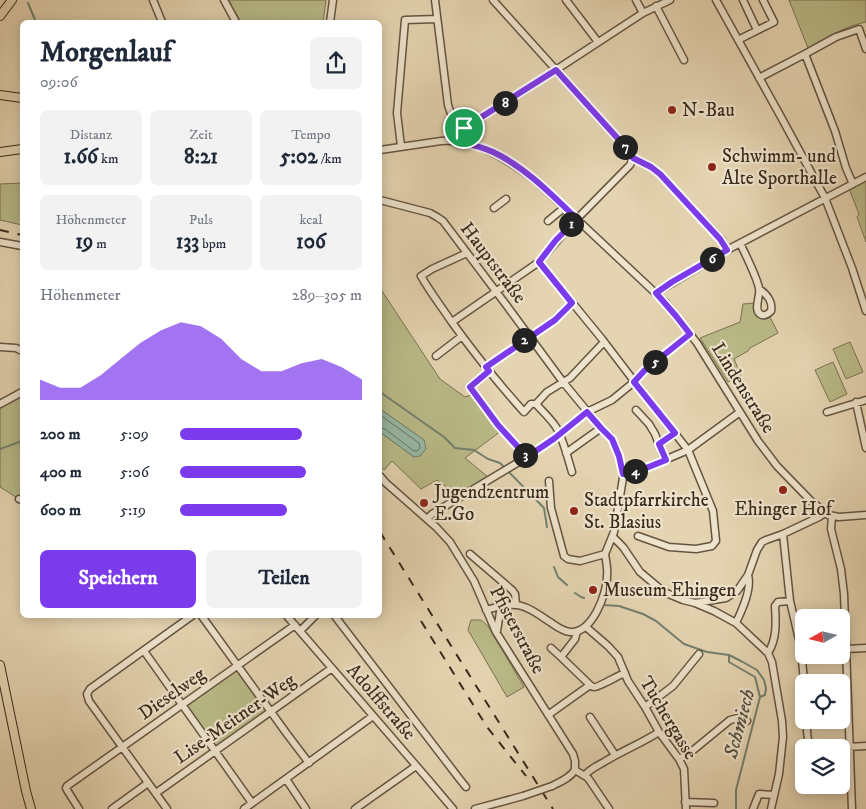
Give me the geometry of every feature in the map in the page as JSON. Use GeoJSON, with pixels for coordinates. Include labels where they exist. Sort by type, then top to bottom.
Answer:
{"type":"FeatureCollection","features":[{"type":"Feature","properties":{"kind":"main road"},"geometry":{"type":"LineString","coordinates":[[0,16],[12,0]]}},
{"type":"Feature","properties":{"kind":"main road"},"geometry":{"type":"LineString","coordinates":[[0,95],[20,98]]}},
{"type":"Feature","properties":{"kind":"main road"},"geometry":{"type":"LineString","coordinates":[[0,152],[20,149]]}},
{"type":"Feature","properties":{"kind":"main road"},"geometry":{"type":"LineString","coordinates":[[0,665],[31,809]]}},
{"type":"Feature","properties":{"kind":"main road"},"geometry":{"type":"LineString","coordinates":[[26,791],[27,809]]}},
{"type":"Feature","properties":{"kind":"street"},"geometry":{"type":"LineString","coordinates":[[153,0],[161,20]]}},
{"type":"Feature","properties":{"kind":"street"},"geometry":{"type":"LineString","coordinates":[[224,0],[235,20]]}},
{"type":"Feature","properties":{"kind":"street"},"geometry":{"type":"LineString","coordinates":[[330,20],[333,0]]}},
{"type":"Feature","properties":{"kind":"street"},"geometry":{"type":"LineString","coordinates":[[435,0],[445,87],[451,116],[464,128]]}},
{"type":"Feature","properties":{"kind":"street"},"geometry":{"type":"LineString","coordinates":[[493,0],[630,152],[633,158],[660,174],[720,239],[727,250]]}},
{"type":"Feature","properties":{"kind":"street"},"geometry":{"type":"LineString","coordinates":[[566,0],[598,42]]}},
{"type":"Feature","properties":{"kind":"street"},"geometry":{"type":"LineString","coordinates":[[636,0],[643,13]]}},
{"type":"Feature","properties":{"kind":"street"},"geometry":{"type":"LineString","coordinates":[[460,141],[464,128],[643,13],[670,0]]}},
{"type":"Feature","properties":{"kind":"street"},"geometry":{"type":"LineString","coordinates":[[716,0],[825,198],[851,265],[866,311]]}},
{"type":"Feature","properties":{"kind":"street"},"geometry":{"type":"LineString","coordinates":[[743,0],[757,30]]}},
{"type":"Feature","properties":{"kind":"street"},"geometry":{"type":"LineString","coordinates":[[738,40],[774,22],[764,0]]}},
{"type":"Feature","properties":{"kind":"street"},"geometry":{"type":"LineString","coordinates":[[656,6],[684,60]]}},
{"type":"Feature","properties":{"kind":"street"},"geometry":{"type":"LineString","coordinates":[[401,146],[396,113],[404,20],[437,19]]}},
{"type":"Feature","properties":{"kind":"street"},"geometry":{"type":"LineString","coordinates":[[759,78],[836,37],[859,29],[866,49]]}},
{"type":"Feature","properties":{"kind":"street"},"geometry":{"type":"LineString","coordinates":[[805,54],[852,184]]}},
{"type":"Feature","properties":{"kind":"street","name":"Lindenstraße"},"geometry":{"type":"LineString","coordinates":[[382,150],[440,141],[460,141],[492,152],[515,165],[535,180],[671,309],[708,359],[758,441],[776,466],[810,500],[825,513],[832,516]]}},
{"type":"Feature","properties":{"kind":"street"},"geometry":{"type":"LineString","coordinates":[[452,322],[539,262],[556,240],[630,165],[633,158]]}},
{"type":"Feature","properties":{"kind":"street"},"geometry":{"type":"LineString","coordinates":[[656,293],[727,250],[866,177]]}},
{"type":"Feature","properties":{"kind":"street"},"geometry":{"type":"LineString","coordinates":[[494,208],[506,199]]}},
{"type":"Feature","properties":{"kind":"street","name":"Hauptstraße"},"geometry":{"type":"LineString","coordinates":[[382,200],[415,208],[437,217],[448,228],[563,382],[587,412],[610,436],[615,445],[623,474],[613,537],[605,554]]}},
{"type":"Feature","properties":{"kind":"street"},"geometry":{"type":"LineString","coordinates":[[548,221],[565,207]]}},
{"type":"Feature","properties":{"kind":"street"},"geometry":{"type":"LineString","coordinates":[[0,242],[20,246]]}},
{"type":"Feature","properties":{"kind":"street"},"geometry":{"type":"LineString","coordinates":[[740,244],[759,289]]}},
{"type":"Feature","properties":{"kind":"street"},"geometry":{"type":"LineString","coordinates":[[467,253],[432,268],[421,276],[462,336],[524,412],[531,404],[536,404],[547,392],[570,378],[604,342]]}},
{"type":"Feature","properties":{"kind":"street"},"geometry":{"type":"LineString","coordinates":[[539,262],[688,450],[713,511],[716,541],[712,546],[696,549],[669,547],[638,536]]}},
{"type":"Feature","properties":{"kind":"street"},"geometry":{"type":"LineString","coordinates":[[527,457],[498,425],[470,387],[487,369],[526,339],[555,320],[572,303]]}},
{"type":"Feature","properties":{"kind":"street"},"geometry":{"type":"LineString","coordinates":[[427,519],[432,514],[527,457],[587,412],[612,400],[690,334]]}},
{"type":"Feature","properties":{"kind":"street"},"geometry":{"type":"LineString","coordinates":[[436,356],[462,336]]}},
{"type":"Feature","properties":{"kind":"street"},"geometry":{"type":"LineString","coordinates":[[0,347],[20,350]]}},
{"type":"Feature","properties":{"kind":"street"},"geometry":{"type":"LineString","coordinates":[[0,404],[20,393]]}},
{"type":"Feature","properties":{"kind":"street"},"geometry":{"type":"LineString","coordinates":[[827,412],[866,400]]}},
{"type":"Feature","properties":{"kind":"street"},"geometry":{"type":"LineString","coordinates":[[856,402],[866,448]]}},
{"type":"Feature","properties":{"kind":"street"},"geometry":{"type":"LineString","coordinates":[[536,404],[549,417],[558,430],[572,472]]}},
{"type":"Feature","properties":{"kind":"street"},"geometry":{"type":"LineString","coordinates":[[636,410],[649,424],[666,460]]}},
{"type":"Feature","properties":{"kind":"street"},"geometry":{"type":"LineString","coordinates":[[623,474],[646,468],[688,450],[740,412]]}},
{"type":"Feature","properties":{"kind":"street"},"geometry":{"type":"LineString","coordinates":[[566,453],[601,428]]}},
{"type":"Feature","properties":{"kind":"street"},"geometry":{"type":"LineString","coordinates":[[659,444],[675,433]]}},
{"type":"Feature","properties":{"kind":"street","name":"Pfisterstraße"},"geometry":{"type":"LineString","coordinates":[[382,478],[436,527],[450,542],[468,569],[496,632],[573,754],[575,760],[574,770]]}},
{"type":"Feature","properties":{"kind":"street"},"geometry":{"type":"LineString","coordinates":[[486,610],[506,604],[525,606],[564,631],[577,632],[586,627],[598,609],[606,585],[605,554],[580,561],[568,559],[564,556],[551,508],[549,481]]}},
{"type":"Feature","properties":{"kind":"street"},"geometry":{"type":"LineString","coordinates":[[695,603],[716,600],[737,592],[748,575],[762,542],[783,534],[825,513]]}},
{"type":"Feature","properties":{"kind":"street"},"geometry":{"type":"LineString","coordinates":[[843,609],[843,580],[832,529],[832,516],[866,515]]}},
{"type":"Feature","properties":{"kind":"street"},"geometry":{"type":"LineString","coordinates":[[783,534],[790,600],[795,620]]}},
{"type":"Feature","properties":{"kind":"street"},"geometry":{"type":"LineString","coordinates":[[613,537],[623,547],[640,572],[653,584],[664,592],[714,611],[736,623],[768,653],[772,662],[783,737],[771,809]]}},
{"type":"Feature","properties":{"kind":"street"},"geometry":{"type":"LineString","coordinates":[[470,554],[512,590],[515,594],[516,604]]}},
{"type":"Feature","properties":{"kind":"street"},"geometry":{"type":"LineString","coordinates":[[736,623],[744,606],[750,579],[748,575]]}},
{"type":"Feature","properties":{"kind":"street"},"geometry":{"type":"LineString","coordinates":[[768,653],[773,645],[776,621],[775,606],[778,602],[790,600]]}},
{"type":"Feature","properties":{"kind":"street"},"geometry":{"type":"LineString","coordinates":[[496,632],[498,617],[506,604]]}},
{"type":"Feature","properties":{"kind":"street"},"geometry":{"type":"LineString","coordinates":[[167,809],[89,701],[87,694],[90,689],[189,618]]}},
{"type":"Feature","properties":{"kind":"street"},"geometry":{"type":"LineString","coordinates":[[203,618],[309,763]]}},
{"type":"Feature","properties":{"kind":"street","name":"Adolffstraße"},"geometry":{"type":"LineString","coordinates":[[289,618],[453,809]]}},
{"type":"Feature","properties":{"kind":"street","name":"Dieselweg"},"geometry":{"type":"LineString","coordinates":[[79,809],[66,788],[238,665],[312,618]]}},
{"type":"Feature","properties":{"kind":"street"},"geometry":{"type":"LineString","coordinates":[[336,618],[466,787]]}},
{"type":"Feature","properties":{"kind":"street","name":"Tuchergasse"},"geometry":{"type":"LineString","coordinates":[[586,627],[618,657],[628,681],[659,732],[679,759],[684,769],[686,809]]}},
{"type":"Feature","properties":{"kind":"street"},"geometry":{"type":"LineString","coordinates":[[561,657],[577,632]]}},
{"type":"Feature","properties":{"kind":"street"},"geometry":{"type":"LineString","coordinates":[[551,648],[593,687],[597,687],[625,673]]}},
{"type":"Feature","properties":{"kind":"street"},"geometry":{"type":"LineString","coordinates":[[850,648],[866,648]]}},
{"type":"Feature","properties":{"kind":"street"},"geometry":{"type":"LineString","coordinates":[[144,651],[252,803]]}},
{"type":"Feature","properties":{"kind":"street"},"geometry":{"type":"LineString","coordinates":[[645,707],[673,686],[699,654]]}},
{"type":"Feature","properties":{"kind":"street"},"geometry":{"type":"LineString","coordinates":[[845,664],[850,739]]}},
{"type":"Feature","properties":{"kind":"street","name":"Lise-Meitner-Weg"},"geometry":{"type":"LineString","coordinates":[[156,793],[332,668]]}},
{"type":"Feature","properties":{"kind":"street"},"geometry":{"type":"LineString","coordinates":[[548,715],[590,685]]}},
{"type":"Feature","properties":{"kind":"street"},"geometry":{"type":"LineString","coordinates":[[244,809],[373,716]]}},
{"type":"Feature","properties":{"kind":"street"},"geometry":{"type":"LineString","coordinates":[[590,717],[615,755]]}},
{"type":"Feature","properties":{"kind":"street"},"geometry":{"type":"LineString","coordinates":[[679,759],[691,752],[730,720],[738,718],[748,721]]}},
{"type":"Feature","properties":{"kind":"street"},"geometry":{"type":"LineString","coordinates":[[585,775],[589,770],[659,732]]}},
{"type":"Feature","properties":{"kind":"street"},"geometry":{"type":"LineString","coordinates":[[852,809],[850,747],[866,746]]}},
{"type":"Feature","properties":{"kind":"street"},"geometry":{"type":"LineString","coordinates":[[356,809],[416,766]]}},
{"type":"Feature","properties":{"kind":"street"},"geometry":{"type":"LineString","coordinates":[[475,809],[552,786],[567,778],[574,770],[585,775],[591,781],[609,809]]}},
{"type":"Feature","properties":{"kind":"street"},"geometry":{"type":"LineString","coordinates":[[286,779],[306,809]]}},
{"type":"Feature","properties":{"kind":"street"},"geometry":{"type":"LineString","coordinates":[[112,809],[148,783]]}},
{"type":"Feature","properties":{"kind":"street"},"geometry":{"type":"LineString","coordinates":[[753,809],[759,794],[774,796]]}},
{"type":"Feature","properties":{"kind":"street"},"geometry":{"type":"LineString","coordinates":[[686,802],[714,803]]}},
{"type":"Feature","properties":{"kind":"green space"},"geometry":{"type":"Polygon","coordinates":[[[228,0],[326,0],[323,20],[240,20],[228,0]]]}},
{"type":"Feature","properties":{"kind":"green space"},"geometry":{"type":"Polygon","coordinates":[[[789,0],[866,0],[866,22],[843,29],[808,48],[789,0]]]}},
{"type":"Feature","properties":{"kind":"green space"},"geometry":{"type":"Polygon","coordinates":[[[866,177],[866,242],[857,217],[859,214],[848,186],[866,177]]]}},
{"type":"Feature","properties":{"kind":"green space"},"geometry":{"type":"Polygon","coordinates":[[[20,183],[20,225],[0,220],[0,184],[20,183]]]}},
{"type":"Feature","properties":{"kind":"green space"},"geometry":{"type":"Polygon","coordinates":[[[382,291],[440,379],[465,397],[471,395],[501,431],[465,458],[488,477],[459,496],[437,480],[421,489],[392,461],[384,470],[382,468],[382,433],[414,457],[424,440],[382,410],[382,291]]]}},
{"type":"Feature","properties":{"kind":"green space"},"geometry":{"type":"Polygon","coordinates":[[[755,303],[755,311],[758,317],[770,317],[778,333],[734,359],[741,375],[728,382],[700,338],[740,322],[743,304],[755,303]]]}},
{"type":"Feature","properties":{"kind":"green space"},"geometry":{"type":"Polygon","coordinates":[[[850,342],[863,372],[846,379],[833,349],[850,342]]]}},
{"type":"Feature","properties":{"kind":"green space"},"geometry":{"type":"Polygon","coordinates":[[[833,362],[847,394],[830,402],[815,370],[833,362]]]}},
{"type":"Feature","properties":{"kind":"green space"},"geometry":{"type":"Polygon","coordinates":[[[20,398],[20,499],[0,487],[0,408],[20,398]]]}},
{"type":"Feature","properties":{"kind":"green space"},"geometry":{"type":"Polygon","coordinates":[[[471,620],[481,620],[488,626],[524,687],[507,697],[468,630],[471,620]]]}},
{"type":"Feature","properties":{"kind":"green space"},"geometry":{"type":"Polygon","coordinates":[[[236,670],[266,712],[216,747],[186,705],[236,670]]]}},
{"type":"Feature","properties":{"kind":"water"},"geometry":{"type":"Polygon","coordinates":[[[382,410],[424,440],[426,449],[420,456],[414,457],[382,433],[382,410]]]}},
{"type":"Feature","properties":{"kind":"waterway"},"geometry":{"type":"LineString","coordinates":[[28,3],[35,20]]}},
{"type":"Feature","properties":{"kind":"waterway","name":"Schmiech"},"geometry":{"type":"LineString","coordinates":[[382,393],[444,437],[455,448],[474,450],[488,459],[500,463],[544,508],[547,527]]}},
{"type":"Feature","properties":{"kind":"waterway","name":"Schmiech"},"geometry":{"type":"LineString","coordinates":[[0,449],[20,442]]}},
{"type":"Feature","properties":{"kind":"waterway","name":"Schmiech"},"geometry":{"type":"LineString","coordinates":[[554,567],[558,577],[567,585]]}},
{"type":"Feature","properties":{"kind":"waterway","name":"Schmiech"},"geometry":{"type":"LineString","coordinates":[[575,593],[584,598]]}},
{"type":"Feature","properties":{"kind":"waterway","name":"Schmiech"},"geometry":{"type":"LineString","coordinates":[[603,605],[619,606],[643,614],[656,621],[684,644],[707,652],[729,655],[757,670],[764,680],[765,695],[760,697],[736,790],[736,809]]}},
{"type":"Feature","properties":{"kind":"waterway"},"geometry":{"type":"LineString","coordinates":[[729,655],[729,662],[755,677],[760,697]]}},
{"type":"Feature","properties":{"kind":"railway"},"geometry":{"type":"LineString","coordinates":[[0,230],[20,235]]}},
{"type":"Feature","properties":{"kind":"railway"},"geometry":{"type":"LineString","coordinates":[[382,535],[553,809]]}},
{"type":"Feature","properties":{"kind":"railway"},"geometry":{"type":"LineString","coordinates":[[421,621],[487,727],[526,776]]}},
{"type":"Feature","properties":{"kind":"place","name":"N-Bau"},"geometry":{"type":"Point","coordinates":[672,110]}},
{"type":"Feature","properties":{"kind":"place","name":"Schwimm- und Alte Sporthalle"},"geometry":{"type":"Point","coordinates":[712,167]}},
{"type":"Feature","properties":{"kind":"place","name":"Ehinger Hof"},"geometry":{"type":"Point","coordinates":[783,490]}},
{"type":"Feature","properties":{"kind":"place","name":"Jugendzentrum E.Go"},"geometry":{"type":"Point","coordinates":[424,503]}},
{"type":"Feature","properties":{"kind":"place","name":"Stadtpfarrkirche St. Blasius"},"geometry":{"type":"Point","coordinates":[574,511]}},
{"type":"Feature","properties":{"kind":"place","name":"Museum Ehingen"},"geometry":{"type":"Point","coordinates":[593,590]}},
{"type":"Feature","properties":{"kind":"route"},"geometry":{"type":"LineString","coordinates":[[556,70],[630,152],[633,158],[660,174],[720,239],[727,250],[656,293],[690,334],[644,371],[634,382],[675,433],[659,444],[666,460],[623,474],[619,456],[612,439],[587,412],[555,438],[527,457],[498,425],[470,387],[489,371],[486,367],[555,320],[572,303],[539,262],[556,240],[577,219],[552,194],[515,165],[492,152],[460,141],[464,128],[556,70]]}}]}
